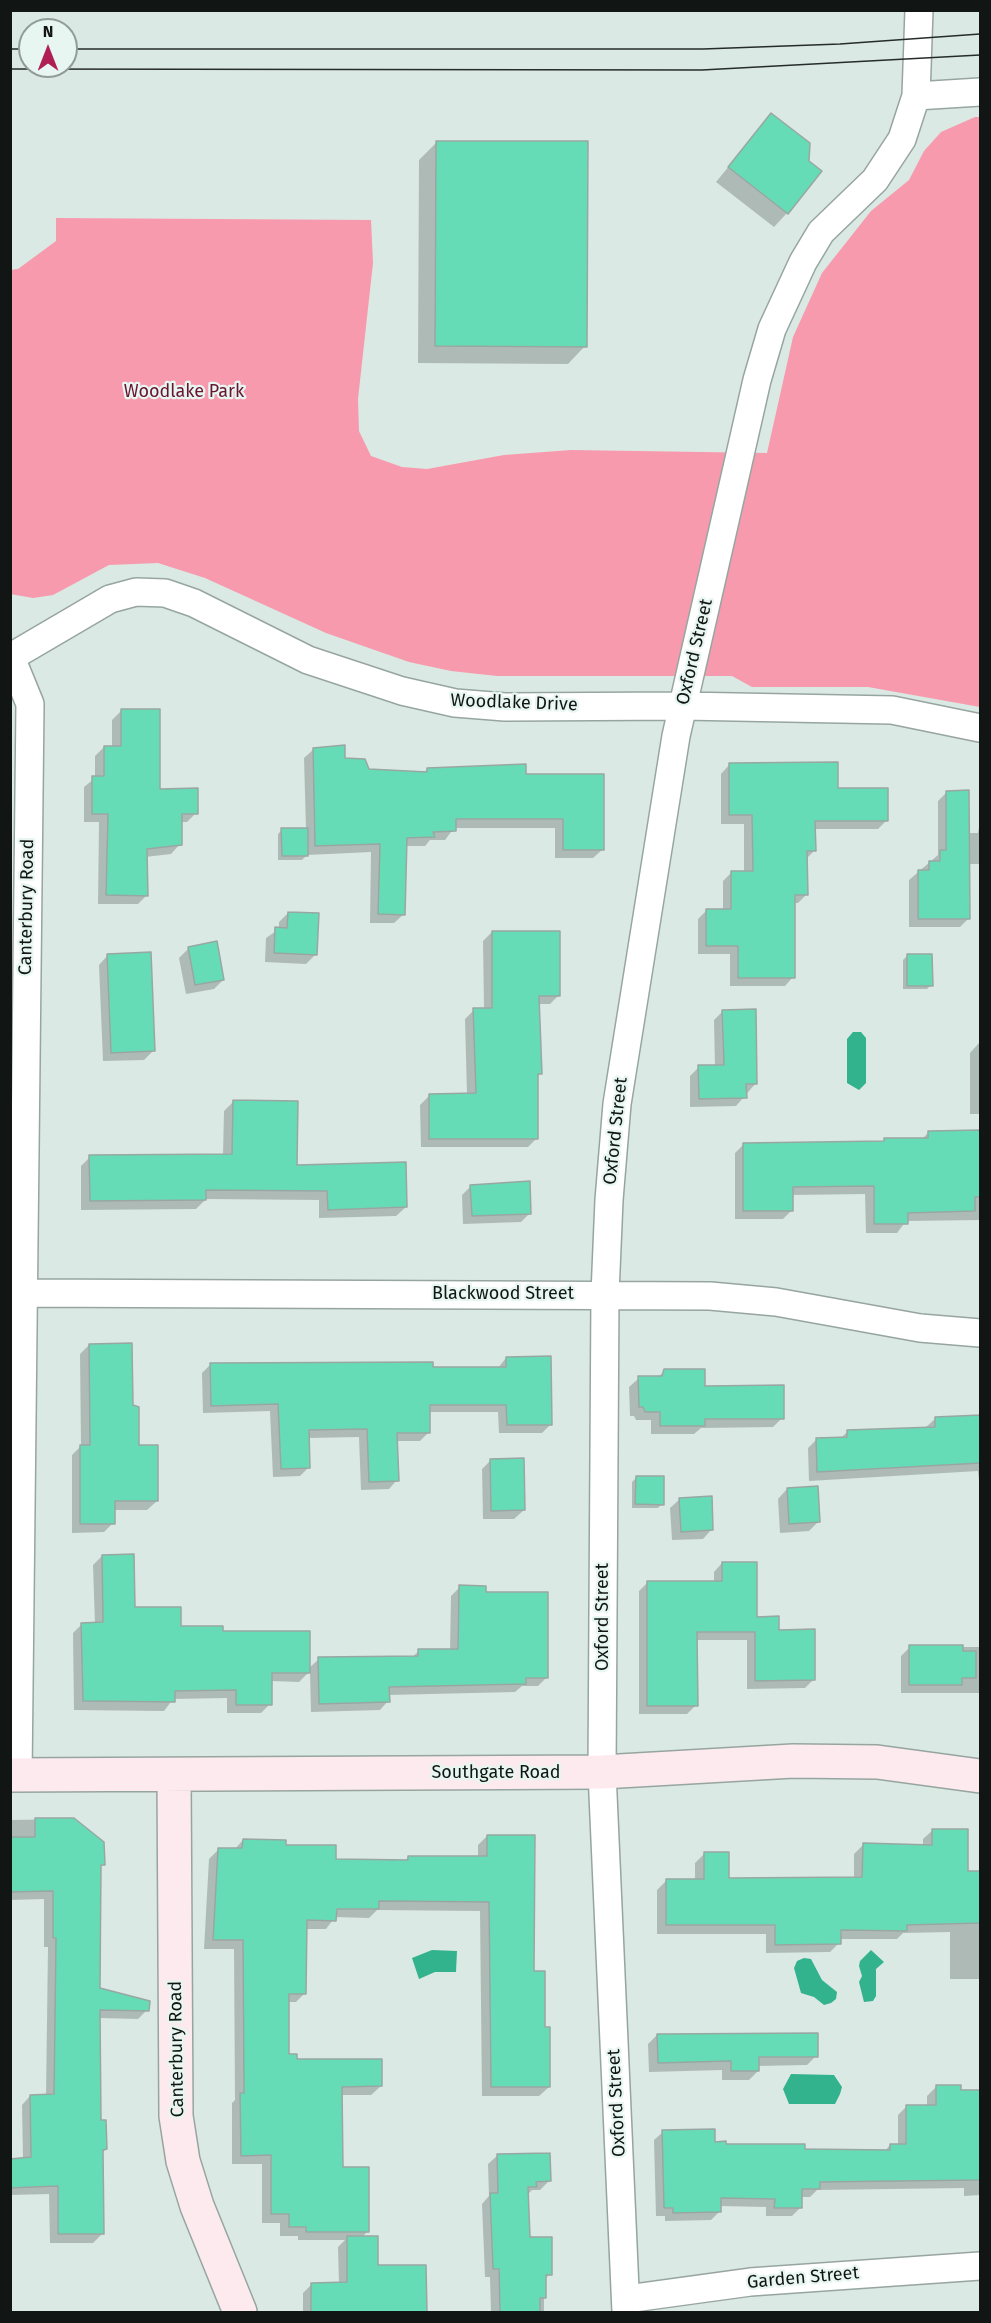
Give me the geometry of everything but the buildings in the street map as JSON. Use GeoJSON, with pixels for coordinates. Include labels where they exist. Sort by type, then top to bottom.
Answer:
{"type":"FeatureCollection","features":[{"type":"Feature","properties":{"kind":"street","name":"Oxford Street"},"geometry":{"type":"LineString","coordinates":[[626,2306],[602,1772],[605,1294],[609,1200],[617,1104],[682,706],[757,380],[772,329],[786,294],[821,232],[876,180],[902,139],[916,96],[918,10]]}},
{"type":"Feature","properties":{"kind":"street"},"geometry":{"type":"LineString","coordinates":[[916,96],[981,92]]}},
{"type":"Feature","properties":{"kind":"street","name":"Woodlake Drive"},"geometry":{"type":"LineString","coordinates":[[11,656],[110,599],[136,592],[165,593],[194,603],[308,660],[402,691],[455,703],[505,706],[682,706],[892,710],[981,729]]}},
{"type":"Feature","properties":{"kind":"street","name":"Canterbury Road"},"geometry":{"type":"LineString","coordinates":[[11,656],[30,704],[14,1775]]}},
{"type":"Feature","properties":{"kind":"street","name":"Blackwood Street"},"geometry":{"type":"LineString","coordinates":[[22,1293],[710,1296],[776,1302],[920,1329],[981,1333]]}},
{"type":"Feature","properties":{"kind":"street","name":"Southgate Road"},"geometry":{"type":"LineString","coordinates":[[14,1775],[602,1772],[793,1761],[877,1762],[981,1776]]}},
{"type":"Feature","properties":{"kind":"street","name":"Canterbury Road"},"geometry":{"type":"LineString","coordinates":[[174,1775],[176,2116],[183,2162],[196,2206],[240,2313]]}},
{"type":"Feature","properties":{"kind":"street","name":"Garden Street"},"geometry":{"type":"LineString","coordinates":[[626,2306],[750,2282],[981,2266]]}},
{"type":"Feature","properties":{"kind":"green space","name":"Woodlake Park"},"geometry":{"type":"Polygon","coordinates":[[[980,117],[980,707],[868,687],[752,687],[732,676],[497,676],[451,671],[409,662],[326,633],[205,578],[158,563],[109,565],[53,595],[33,598],[10,594],[10,270],[18,269],[56,241],[56,218],[371,220],[373,263],[358,399],[359,431],[371,456],[402,467],[427,469],[504,455],[571,450],[767,453],[793,337],[822,273],[871,211],[909,180],[924,151],[941,132],[980,117]]]}},
{"type":"Feature","properties":{"kind":"shaded area"},"geometry":{"type":"Polygon","coordinates":[[[853,1032],[861,1032],[866,1038],[866,1083],[859,1090],[847,1083],[847,1039],[853,1032]]]}},
{"type":"Feature","properties":{"kind":"shaded area"},"geometry":{"type":"Polygon","coordinates":[[[432,1950],[457,1951],[456,1972],[435,1972],[419,1979],[412,1958],[432,1950]]]}},
{"type":"Feature","properties":{"kind":"shaded area"},"geometry":{"type":"Polygon","coordinates":[[[871,1950],[884,1962],[876,1969],[876,1996],[873,2001],[864,2002],[859,1982],[862,1976],[859,1966],[860,1961],[871,1950]]]}},
{"type":"Feature","properties":{"kind":"shaded area"},"geometry":{"type":"Polygon","coordinates":[[[804,1958],[811,1959],[822,1980],[837,1992],[836,1999],[831,2003],[824,2005],[814,1997],[801,1993],[794,1968],[797,1961],[804,1958]]]}},
{"type":"Feature","properties":{"kind":"shaded area"},"geometry":{"type":"Polygon","coordinates":[[[791,2074],[834,2075],[842,2087],[835,2104],[789,2104],[783,2089],[791,2074]]]}},
{"type":"Feature","properties":{"kind":"tram line"},"geometry":{"type":"LineString","coordinates":[[78,49],[703,49],[840,44],[980,34]]}},
{"type":"Feature","properties":{"kind":"tram line"},"geometry":{"type":"LineString","coordinates":[[10,49],[18,49]]}},
{"type":"Feature","properties":{"kind":"tram line"},"geometry":{"type":"LineString","coordinates":[[10,69],[702,70],[980,55]]}}]}
